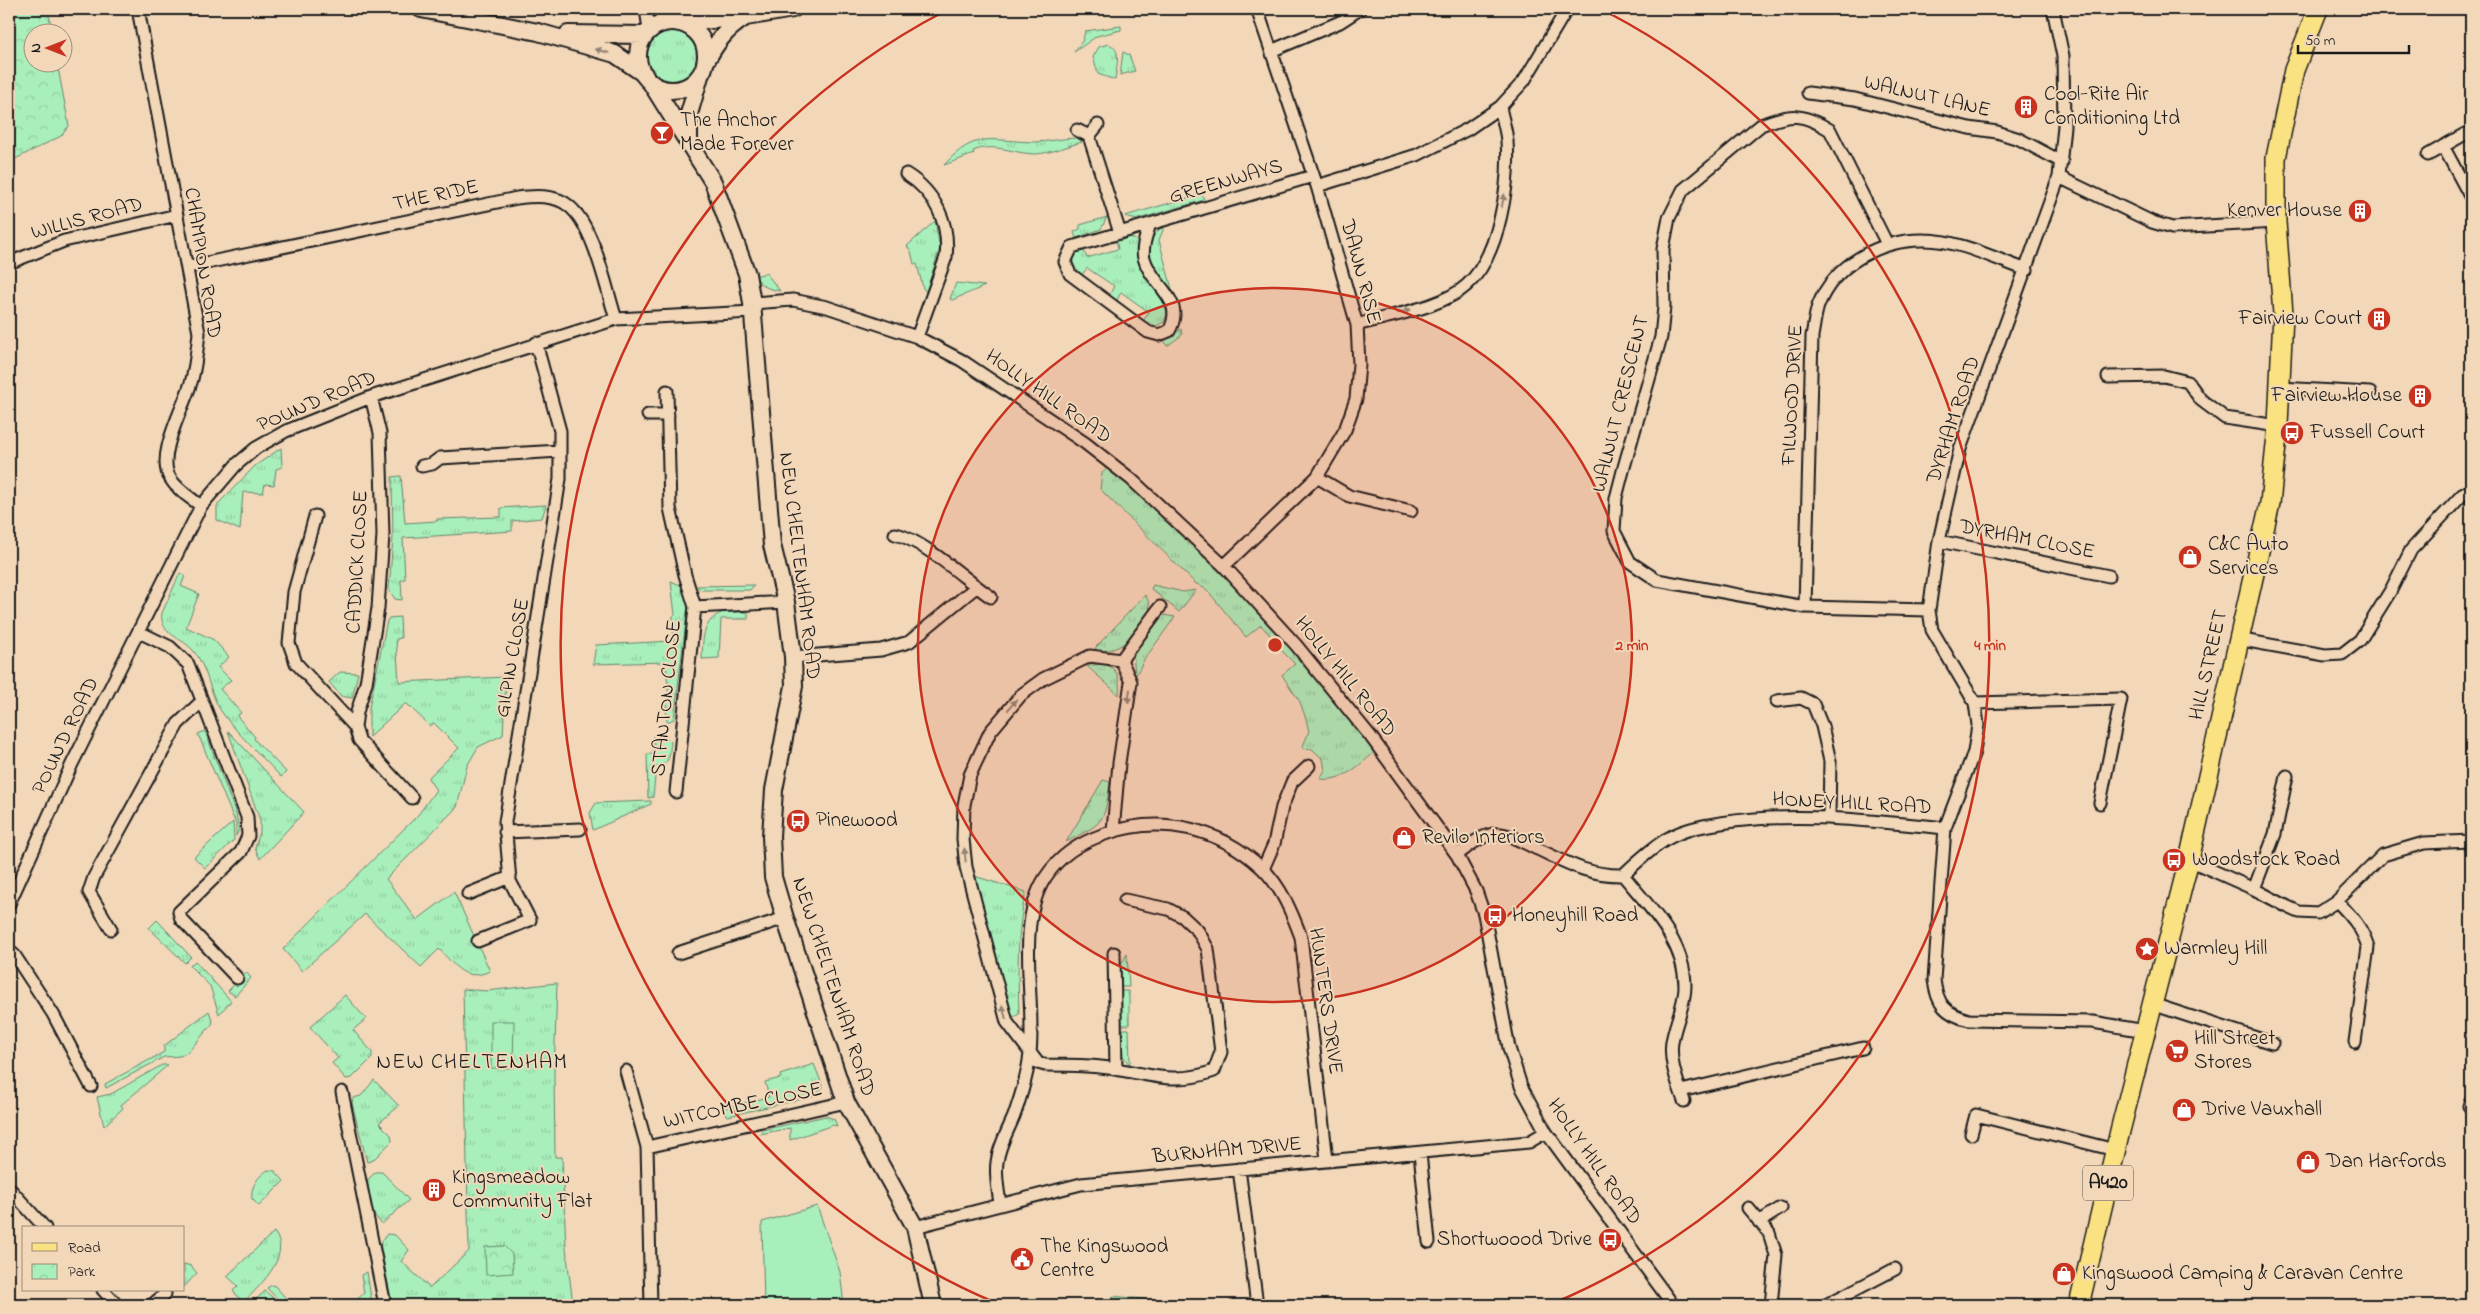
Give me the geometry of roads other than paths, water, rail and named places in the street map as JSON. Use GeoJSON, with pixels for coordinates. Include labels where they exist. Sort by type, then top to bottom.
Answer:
{"type":"FeatureCollection","features":[{"type":"Feature","properties":{"kind":"main road","name":"HILL STREET"},"geometry":{"type":"LineString","coordinates":[[2115,1150],[2189,860],[2237,639],[2270,503],[2278,426],[2283,314],[2276,222],[2276,158],[2294,70],[2318,9]]}},
{"type":"Feature","properties":{"kind":"main road","name":"A420"},"geometry":{"type":"LineString","coordinates":[[2080,1305],[2115,1150]]}},
{"type":"Feature","properties":{"kind":"street","name":"CHAMPION ROAD"},"geometry":{"type":"LineString","coordinates":[[138,9],[199,333],[192,381],[168,448],[166,466],[168,477],[201,506]]}},
{"type":"Feature","properties":{"kind":"street"},"geometry":{"type":"LineString","coordinates":[[421,9],[538,32],[615,54],[659,88],[678,90],[687,87],[703,69],[704,46],[700,38],[687,26],[665,19],[657,9]]}},
{"type":"Feature","properties":{"kind":"street"},"geometry":{"type":"LineString","coordinates":[[646,9],[646,33],[638,55],[648,79]]}},
{"type":"Feature","properties":{"kind":"street"},"geometry":{"type":"LineString","coordinates":[[538,32],[606,36],[646,33],[663,24],[746,17],[793,9]]}},
{"type":"Feature","properties":{"kind":"street","name":"DAWN RISE"},"geometry":{"type":"LineString","coordinates":[[1224,566],[1317,477],[1345,430],[1356,399],[1360,364],[1357,325],[1315,181],[1258,9]]}},
{"type":"Feature","properties":{"kind":"street"},"geometry":{"type":"LineString","coordinates":[[1271,51],[1340,22],[1360,9]]}},
{"type":"Feature","properties":{"kind":"street","name":"GREENWAYS"},"geometry":{"type":"LineString","coordinates":[[1150,224],[1144,257],[1151,273],[1168,296],[1174,310],[1174,322],[1169,331],[1159,335],[1148,332],[1070,274],[1066,268],[1066,256],[1072,248],[1150,224],[1417,155],[1468,129],[1500,107],[1524,81],[1567,9]]}},
{"type":"Feature","properties":{"kind":"street","name":"DYRHAM ROAD"},"geometry":{"type":"LineString","coordinates":[[1974,703],[1932,630],[1929,610],[1938,541],[1960,449],[2027,270],[2059,177],[2062,162],[2064,126],[2063,56],[2052,9]]}},
{"type":"Feature","properties":{"kind":"street","name":"NEW CHELTENHAM ROAD"},"geometry":{"type":"LineString","coordinates":[[690,142],[689,114],[703,69],[717,40],[731,26],[746,17]]}},
{"type":"Feature","properties":{"kind":"street","name":"NEW CHELTENHAM ROAD"},"geometry":{"type":"LineString","coordinates":[[648,79],[690,142],[713,182],[747,274],[753,307],[772,545],[786,602],[793,657],[794,686],[774,790],[771,836],[773,877],[846,1102],[914,1227],[933,1305]]}},
{"type":"Feature","properties":{"kind":"street","name":"WALNUT LANE"},"geometry":{"type":"LineString","coordinates":[[1808,93],[1855,99],[1969,128],[1997,132],[2019,139],[2062,162]]}},
{"type":"Feature","properties":{"kind":"street"},"geometry":{"type":"LineString","coordinates":[[1357,325],[1442,300],[1468,284],[1486,259],[1498,223],[1506,182],[1506,140],[1500,107]]}},
{"type":"Feature","properties":{"kind":"street","name":"WALNUT CRESCENT"},"geometry":{"type":"LineString","coordinates":[[1887,244],[1830,130],[1814,120],[1797,115],[1776,119],[1761,125],[1683,190],[1668,218],[1663,249],[1664,307],[1661,337],[1616,498],[1614,531],[1630,562],[1657,580],[1805,607],[1929,610]]}},
{"type":"Feature","properties":{"kind":"street"},"geometry":{"type":"LineString","coordinates":[[1089,136],[1098,125]]}},
{"type":"Feature","properties":{"kind":"street"},"geometry":{"type":"LineString","coordinates":[[1077,130],[1089,136],[1120,233]]}},
{"type":"Feature","properties":{"kind":"street"},"geometry":{"type":"LineString","coordinates":[[2428,154],[2465,134]]}},
{"type":"Feature","properties":{"kind":"street"},"geometry":{"type":"LineString","coordinates":[[2443,146],[2471,198]]}},
{"type":"Feature","properties":{"kind":"street"},"geometry":{"type":"LineString","coordinates":[[906,174],[921,183],[937,206],[948,244],[946,257],[917,337]]}},
{"type":"Feature","properties":{"kind":"street"},"geometry":{"type":"LineString","coordinates":[[2059,177],[2152,222],[2172,228],[2276,222]]}},
{"type":"Feature","properties":{"kind":"street","name":"THE RIDE"},"geometry":{"type":"LineString","coordinates":[[187,267],[517,198],[539,196],[569,205],[588,230],[616,319]]}},
{"type":"Feature","properties":{"kind":"street","name":"WILLIS ROAD"},"geometry":{"type":"LineString","coordinates":[[9,263],[64,241],[177,215]]}},
{"type":"Feature","properties":{"kind":"street","name":"FILWOOD DRIVE"},"geometry":{"type":"LineString","coordinates":[[1805,607],[1812,336],[1818,307],[1831,282],[1858,258],[1887,244],[1925,240],[1959,246],[2027,270]]}},
{"type":"Feature","properties":{"kind":"street","name":"HOLLY HILL ROAD"},"geometry":{"type":"LineString","coordinates":[[753,307],[793,300],[827,307],[917,337],[961,360],[1085,443],[1131,480],[1224,566],[1296,645],[1371,737],[1457,855],[1476,891],[1484,914],[1509,1048],[1521,1086],[1546,1132],[1673,1305]]}},
{"type":"Feature","properties":{"kind":"street","name":"POUND ROAD"},"geometry":{"type":"LineString","coordinates":[[9,904],[66,778],[201,506],[236,466],[256,448],[286,431],[371,397],[616,319],[753,307]]}},
{"type":"Feature","properties":{"kind":"street","name":"GILPIN CLOSE"},"geometry":{"type":"LineString","coordinates":[[478,941],[530,920],[510,877],[505,832],[511,780],[560,478],[560,431],[536,343]]}},
{"type":"Feature","properties":{"kind":"street"},"geometry":{"type":"LineString","coordinates":[[2108,377],[2164,376],[2188,382],[2201,400],[2225,418],[2278,426]]}},
{"type":"Feature","properties":{"kind":"street"},"geometry":{"type":"LineString","coordinates":[[2280,388],[2370,393]]}},
{"type":"Feature","properties":{"kind":"street","name":"STANTON CLOSE"},"geometry":{"type":"LineString","coordinates":[[667,392],[670,508],[684,576],[695,607],[676,792]]}},
{"type":"Feature","properties":{"kind":"street","name":"CADDICK CLOSE"},"geometry":{"type":"LineString","coordinates":[[355,727],[357,712],[366,682],[378,608],[383,535],[380,433],[371,397]]}},
{"type":"Feature","properties":{"kind":"street"},"geometry":{"type":"LineString","coordinates":[[648,415],[668,415]]}},
{"type":"Feature","properties":{"kind":"street"},"geometry":{"type":"LineString","coordinates":[[422,466],[432,464],[440,458],[560,451]]}},
{"type":"Feature","properties":{"kind":"street"},"geometry":{"type":"LineString","coordinates":[[1317,477],[1349,496],[1411,511]]}},
{"type":"Feature","properties":{"kind":"street"},"geometry":{"type":"LineString","coordinates":[[2237,639],[2325,655],[2342,654],[2360,640],[2391,590],[2410,550],[2462,495],[2471,490]]}},
{"type":"Feature","properties":{"kind":"street"},"geometry":{"type":"LineString","coordinates":[[315,516],[294,592],[288,643],[296,663],[355,727],[359,740],[412,798]]}},
{"type":"Feature","properties":{"kind":"street"},"geometry":{"type":"LineString","coordinates":[[895,534],[905,537],[991,597]]}},
{"type":"Feature","properties":{"kind":"street","name":"DYRHAM CLOSE"},"geometry":{"type":"LineString","coordinates":[[1938,541],[2109,576]]}},
{"type":"Feature","properties":{"kind":"street"},"geometry":{"type":"LineString","coordinates":[[793,657],[881,650],[909,642],[976,587]]}},
{"type":"Feature","properties":{"kind":"street","name":"STANTON CLOSE"},"geometry":{"type":"LineString","coordinates":[[695,607],[786,602]]}},
{"type":"Feature","properties":{"kind":"street"},"geometry":{"type":"LineString","coordinates":[[1122,660],[1160,607]]}},
{"type":"Feature","properties":{"kind":"street"},"geometry":{"type":"LineString","coordinates":[[139,632],[170,647],[188,664],[246,817],[248,836],[241,852],[179,912],[182,919],[237,978]]}},
{"type":"Feature","properties":{"kind":"street"},"geometry":{"type":"LineString","coordinates":[[1122,660],[1090,656],[1043,679],[1021,694],[990,732],[970,775],[964,804],[963,839],[966,867],[1007,1022],[1038,1063],[1116,1069],[1162,1079],[1195,1078],[1214,1071],[1221,1052],[1208,949],[1198,931],[1183,917],[1168,909],[1125,900]]}},
{"type":"Feature","properties":{"kind":"street"},"geometry":{"type":"LineString","coordinates":[[1113,831],[1118,763],[1131,682],[1122,660]]}},
{"type":"Feature","properties":{"kind":"street"},"geometry":{"type":"LineString","coordinates":[[1777,701],[1801,698],[1813,704],[1822,726],[1830,761],[1829,817]]}},
{"type":"Feature","properties":{"kind":"street"},"geometry":{"type":"LineString","coordinates":[[1974,703],[2121,699],[2100,803]]}},
{"type":"Feature","properties":{"kind":"street"},"geometry":{"type":"LineString","coordinates":[[111,929],[88,892],[94,877],[178,724],[202,701]]}},
{"type":"Feature","properties":{"kind":"street","name":"HONEY HILL ROAD"},"geometry":{"type":"LineString","coordinates":[[1974,703],[1978,725],[1974,752],[1945,828],[1934,980],[1936,996],[1944,1009],[1956,1017],[1969,1020],[2093,1022],[2145,1031]]}},
{"type":"Feature","properties":{"kind":"street"},"geometry":{"type":"LineString","coordinates":[[1263,869],[1274,844],[1282,807],[1292,782],[1309,766]]}},
{"type":"Feature","properties":{"kind":"street"},"geometry":{"type":"LineString","coordinates":[[2254,889],[2275,834],[2287,776]]}},
{"type":"Feature","properties":{"kind":"street","name":"HONEY HILL ROAD"},"geometry":{"type":"LineString","coordinates":[[1622,875],[1667,839],[1692,828],[1757,817],[1829,817],[1945,828]]}},
{"type":"Feature","properties":{"kind":"street","name":"HUNTERS DRIVE"},"geometry":{"type":"LineString","coordinates":[[1000,1203],[997,1159],[1021,1093],[1030,1053],[1030,940],[1034,904],[1044,879],[1059,860],[1083,842],[1113,831],[1146,824],[1176,825],[1206,833],[1239,850],[1263,869],[1291,911],[1301,937],[1327,1160]]}},
{"type":"Feature","properties":{"kind":"street"},"geometry":{"type":"LineString","coordinates":[[505,832],[580,829]]}},
{"type":"Feature","properties":{"kind":"street"},"geometry":{"type":"LineString","coordinates":[[1457,855],[1484,837],[1500,834],[1516,839],[1588,872],[1604,876],[1622,875],[1662,922],[1679,954],[1685,986],[1680,1015],[1672,1042],[1672,1060],[1682,1096],[1863,1048]]}},
{"type":"Feature","properties":{"kind":"street"},"geometry":{"type":"LineString","coordinates":[[2189,860],[2300,912],[2318,912],[2337,901],[2383,855],[2424,843],[2471,841]]}},
{"type":"Feature","properties":{"kind":"street"},"geometry":{"type":"LineString","coordinates":[[468,894],[510,877]]}},
{"type":"Feature","properties":{"kind":"street"},"geometry":{"type":"LineString","coordinates":[[2337,901],[2356,921],[2364,933],[2368,947],[2355,1042]]}},
{"type":"Feature","properties":{"kind":"street"},"geometry":{"type":"LineString","coordinates":[[678,952],[785,918]]}},
{"type":"Feature","properties":{"kind":"street"},"geometry":{"type":"LineString","coordinates":[[9,950],[15,956],[53,1014],[91,1086]]}},
{"type":"Feature","properties":{"kind":"street"},"geometry":{"type":"LineString","coordinates":[[1114,953],[1116,1069]]}},
{"type":"Feature","properties":{"kind":"street"},"geometry":{"type":"LineString","coordinates":[[2152,1004],[2272,1042]]}},
{"type":"Feature","properties":{"kind":"street","name":"WITCOMBE CLOSE"},"geometry":{"type":"LineString","coordinates":[[626,1071],[647,1146],[651,1305]]}},
{"type":"Feature","properties":{"kind":"street"},"geometry":{"type":"LineString","coordinates":[[342,1092],[385,1305]]}},
{"type":"Feature","properties":{"kind":"street","name":"WITCOMBE CLOSE"},"geometry":{"type":"LineString","coordinates":[[647,1146],[846,1102]]}},
{"type":"Feature","properties":{"kind":"street"},"geometry":{"type":"LineString","coordinates":[[1971,1134],[1976,1115],[2115,1150]]}},
{"type":"Feature","properties":{"kind":"street","name":"BURNHAM DRIVE"},"geometry":{"type":"LineString","coordinates":[[914,1227],[1000,1203],[1081,1184],[1529,1142],[1546,1132]]}},
{"type":"Feature","properties":{"kind":"street"},"geometry":{"type":"LineString","coordinates":[[1420,1153],[1429,1242]]}},
{"type":"Feature","properties":{"kind":"street"},"geometry":{"type":"LineString","coordinates":[[1239,1169],[1257,1305]]}},
{"type":"Feature","properties":{"kind":"street"},"geometry":{"type":"LineString","coordinates":[[9,1188],[44,1226]]}},
{"type":"Feature","properties":{"kind":"street"},"geometry":{"type":"LineString","coordinates":[[1748,1208],[1769,1233],[1776,1255],[1771,1305]]}},
{"type":"Feature","properties":{"kind":"street"},"geometry":{"type":"LineString","coordinates":[[1759,1222],[1781,1208]]}},
{"type":"Feature","properties":{"kind":"street"},"geometry":{"type":"LineString","coordinates":[[1826,1305],[1895,1269]]}},
{"type":"Feature","properties":{"kind":"street"},"geometry":{"type":"LineString","coordinates":[[105,1292],[117,1305]]}},
{"type":"Feature","properties":{"kind":"street"},"geometry":{"type":"LineString","coordinates":[[152,1305],[165,1294],[164,1292]]}},
{"type":"Feature","properties":{"kind":"place","name":"Cool-Rite Air Conditioning Ltd"},"geometry":{"type":"Point","coordinates":[2026,107]}},
{"type":"Feature","properties":{"kind":"place","name":"The Anchor Made Forever"},"geometry":{"type":"Point","coordinates":[662,133]}},
{"type":"Feature","properties":{"kind":"place","name":"Kenver House"},"geometry":{"type":"Point","coordinates":[2360,211]}},
{"type":"Feature","properties":{"kind":"place","name":"Fairview Court"},"geometry":{"type":"Point","coordinates":[2379,319]}},
{"type":"Feature","properties":{"kind":"place","name":"Fairview House"},"geometry":{"type":"Point","coordinates":[2420,396]}},
{"type":"Feature","properties":{"kind":"place","name":"Fussell Court"},"geometry":{"type":"Point","coordinates":[2292,433]}},
{"type":"Feature","properties":{"kind":"place","name":"C&C Auto Services"},"geometry":{"type":"Point","coordinates":[2190,557]}},
{"type":"Feature","properties":{"kind":"place","name":"Pinewood"},"geometry":{"type":"Point","coordinates":[798,821]}},
{"type":"Feature","properties":{"kind":"place","name":"Revilo Interiors"},"geometry":{"type":"Point","coordinates":[1404,838]}},
{"type":"Feature","properties":{"kind":"place","name":"Woodstock Road"},"geometry":{"type":"Point","coordinates":[2174,860]}},
{"type":"Feature","properties":{"kind":"place","name":"Honeyhill Road"},"geometry":{"type":"Point","coordinates":[1495,916]}},
{"type":"Feature","properties":{"kind":"place","name":"Warmley Hill"},"geometry":{"type":"Point","coordinates":[2147,949]}},
{"type":"Feature","properties":{"kind":"place","name":"Hill Street Stores"},"geometry":{"type":"Point","coordinates":[2177,1051]}},
{"type":"Feature","properties":{"kind":"place","name":"Drive Vauxhall"},"geometry":{"type":"Point","coordinates":[2184,1110]}},
{"type":"Feature","properties":{"kind":"place","name":"Dan Harfords"},"geometry":{"type":"Point","coordinates":[2308,1162]}},
{"type":"Feature","properties":{"kind":"place","name":"Kingsmeadow Community Flat"},"geometry":{"type":"Point","coordinates":[434,1190]}},
{"type":"Feature","properties":{"kind":"place","name":"Shortwoood Drive"},"geometry":{"type":"Point","coordinates":[1610,1240]}},
{"type":"Feature","properties":{"kind":"place","name":"The Kingswood Centre"},"geometry":{"type":"Point","coordinates":[1022,1259]}},
{"type":"Feature","properties":{"kind":"place","name":"Kingswood Camping & Caravan Centre"},"geometry":{"type":"Point","coordinates":[2064,1274]}},
{"type":"Feature","properties":{"kind":"district","name":"NEW CHELTENHAM"},"geometry":{"type":"Point","coordinates":[472,1063]}}]}
